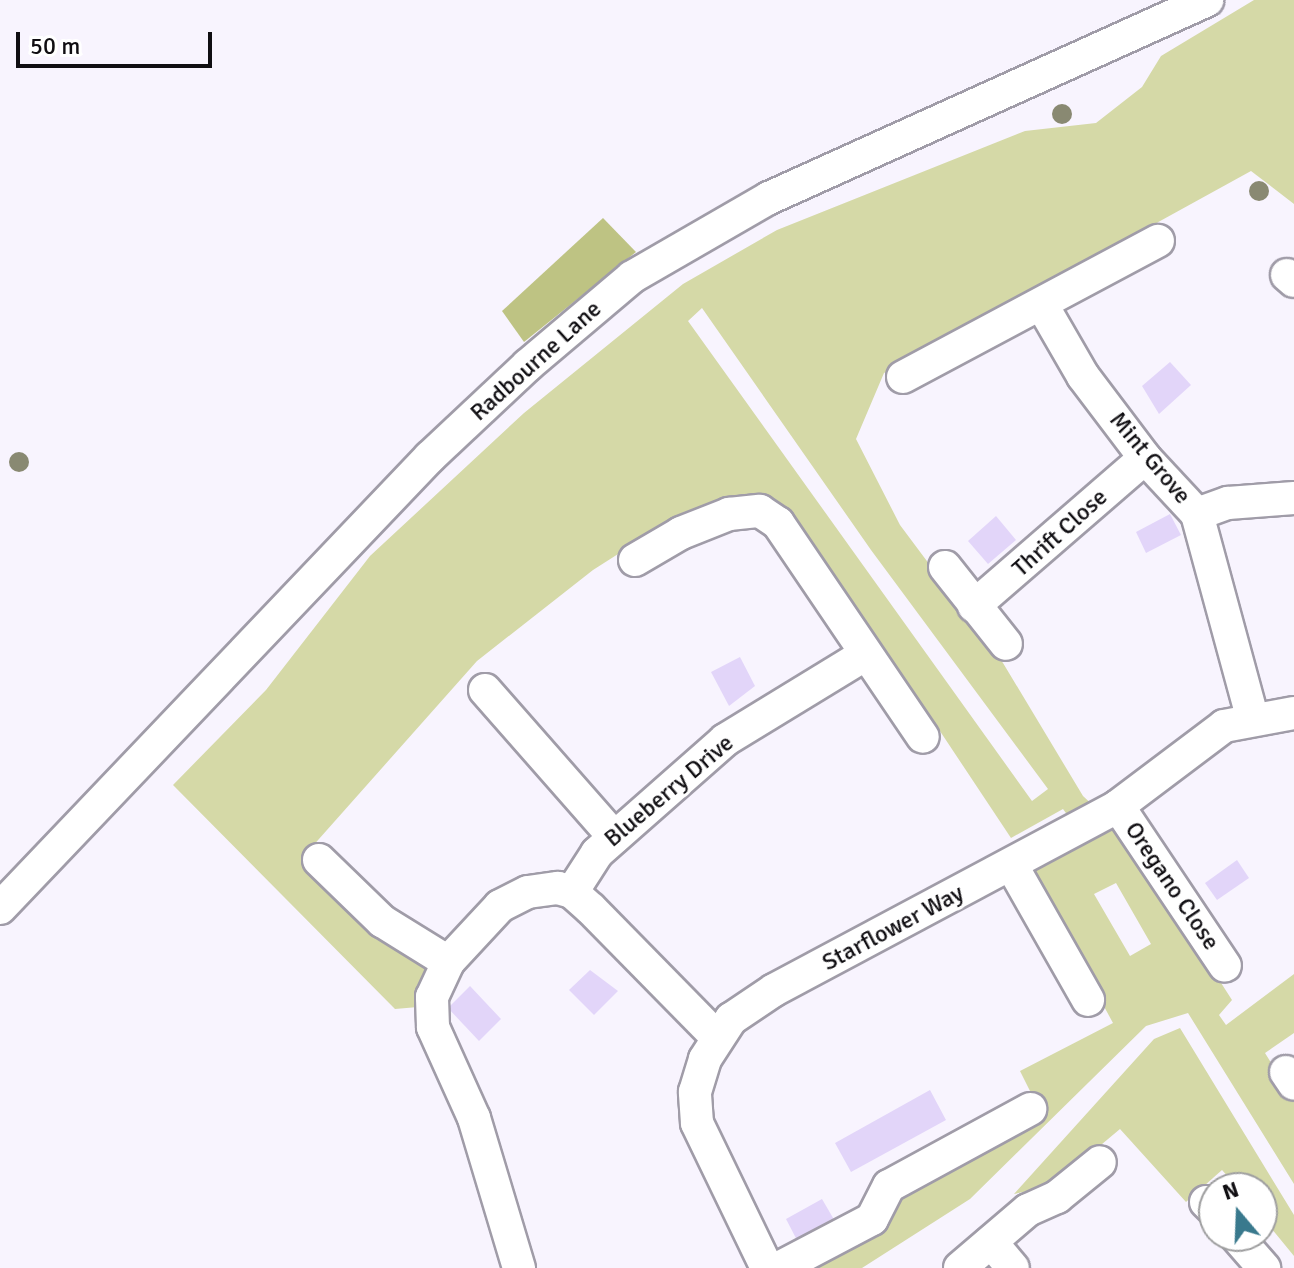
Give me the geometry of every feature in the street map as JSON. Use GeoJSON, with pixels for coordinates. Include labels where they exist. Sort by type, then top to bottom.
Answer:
{"type":"FeatureCollection","features":[{"type":"Feature","properties":{"kind":"street","name":"Radbourne Lane"},"geometry":{"type":"LineString","coordinates":[[0,908],[430,457],[528,365],[632,277],[769,198],[1207,0]]}},
{"type":"Feature","properties":{"kind":"street"},"geometry":{"type":"LineString","coordinates":[[903,377],[980,340],[1158,241]]}},
{"type":"Feature","properties":{"kind":"street","name":"Mint Grove"},"geometry":{"type":"LineString","coordinates":[[1042,305],[1083,376],[1145,458],[1197,514],[1252,717]]}},
{"type":"Feature","properties":{"kind":"street","name":"Thrift Close"},"geometry":{"type":"LineString","coordinates":[[974,606],[1145,458]]}},
{"type":"Feature","properties":{"kind":"street"},"geometry":{"type":"LineString","coordinates":[[1197,514],[1228,503],[1294,498]]}},
{"type":"Feature","properties":{"kind":"street"},"geometry":{"type":"LineString","coordinates":[[635,560],[681,533],[729,514],[760,511],[778,523],[837,617],[923,737]]}},
{"type":"Feature","properties":{"kind":"street"},"geometry":{"type":"LineString","coordinates":[[945,567],[1006,644]]}},
{"type":"Feature","properties":{"kind":"street","name":"Blueberry Drive"},"geometry":{"type":"LineString","coordinates":[[572,892],[582,871],[614,837],[725,740],[864,655]]}},
{"type":"Feature","properties":{"kind":"street"},"geometry":{"type":"LineString","coordinates":[[485,690],[614,837]]}},
{"type":"Feature","properties":{"kind":"street","name":"Starflower Way"},"geometry":{"type":"LineString","coordinates":[[716,1036],[774,990],[1012,866],[1118,806],[1199,742],[1252,717],[1294,713]]}},
{"type":"Feature","properties":{"kind":"street","name":"Oregano Close"},"geometry":{"type":"LineString","coordinates":[[1118,806],[1225,966]]}},
{"type":"Feature","properties":{"kind":"street"},"geometry":{"type":"LineString","coordinates":[[319,860],[382,921],[448,962]]}},
{"type":"Feature","properties":{"kind":"street"},"geometry":{"type":"LineString","coordinates":[[1012,866],[1088,1000]]}},
{"type":"Feature","properties":{"kind":"street"},"geometry":{"type":"LineString","coordinates":[[519,1268],[474,1118],[433,1027],[432,997],[448,962],[511,899],[545,889],[572,892],[716,1036],[695,1092],[697,1123],[767,1268]]}},
{"type":"Feature","properties":{"kind":"street"},"geometry":{"type":"LineString","coordinates":[[779,1268],[872,1219],[889,1186],[1030,1109]]}},
{"type":"Feature","properties":{"kind":"street"},"geometry":{"type":"LineString","coordinates":[[960,1268],[1028,1210],[1057,1197],[1100,1162]]}},
{"type":"Feature","properties":{"kind":"street"},"geometry":{"type":"LineString","coordinates":[[991,1242],[1013,1268]]}},
{"type":"Feature","properties":{"kind":"street"},"geometry":{"type":"LineString","coordinates":[[1250,1252],[1264,1268]]}},
{"type":"Feature","properties":{"kind":"green space"},"geometry":{"type":"Polygon","coordinates":[[[1254,0],[1294,0],[1294,204],[1251,171],[884,373],[856,439],[900,525],[1003,663],[1083,796],[1128,838],[1232,1000],[1219,1015],[1226,1025],[1294,974],[1294,1033],[1265,1053],[1294,1100],[1294,1184],[1188,1013],[1146,1026],[970,1199],[862,1268],[806,1268],[903,1195],[1041,1113],[1020,1071],[1113,1023],[1031,872],[1087,842],[1063,809],[1011,838],[914,692],[787,522],[759,499],[684,512],[593,570],[477,661],[303,857],[388,941],[431,963],[418,1007],[395,1009],[173,785],[266,690],[370,556],[524,413],[683,284],[777,230],[1025,131],[1096,123],[1142,87],[1161,56],[1254,0]],[[702,308],[688,321],[1032,801],[1048,789],[871,550],[702,308]],[[1116,883],[1094,894],[1130,956],[1151,944],[1116,883]]]}},
{"type":"Feature","properties":{"kind":"green space"},"geometry":{"type":"Polygon","coordinates":[[[603,218],[636,252],[524,342],[502,311],[603,218]]]}},
{"type":"Feature","properties":{"kind":"green space"},"geometry":{"type":"Polygon","coordinates":[[[1180,1028],[1268,1172],[1198,1172],[1198,1191],[1186,1202],[1120,1129],[1052,1186],[1014,1194],[1154,1039],[1180,1028]]]}},
{"type":"Feature","properties":{"kind":"green space"},"geometry":{"type":"Polygon","coordinates":[[[1278,1189],[1294,1215],[1294,1256],[1278,1236],[1278,1189]]]}},
{"type":"Feature","properties":{"kind":"building"},"geometry":{"type":"Polygon","coordinates":[[[1170,362],[1191,385],[1159,414],[1142,386],[1170,362]]]}},
{"type":"Feature","properties":{"kind":"building"},"geometry":{"type":"Polygon","coordinates":[[[1170,514],[1181,535],[1146,553],[1136,532],[1170,514]]]}},
{"type":"Feature","properties":{"kind":"building"},"geometry":{"type":"Polygon","coordinates":[[[996,516],[1016,540],[988,564],[968,541],[996,516]]]}},
{"type":"Feature","properties":{"kind":"building"},"geometry":{"type":"Polygon","coordinates":[[[740,657],[755,686],[729,706],[711,672],[740,657]]]}},
{"type":"Feature","properties":{"kind":"building"},"geometry":{"type":"Polygon","coordinates":[[[1237,860],[1249,878],[1217,900],[1205,883],[1237,860]]]}},
{"type":"Feature","properties":{"kind":"building"},"geometry":{"type":"Polygon","coordinates":[[[590,970],[618,991],[594,1015],[569,990],[590,970]]]}},
{"type":"Feature","properties":{"kind":"building"},"geometry":{"type":"Polygon","coordinates":[[[470,986],[501,1019],[479,1041],[448,1008],[470,986]]]}},
{"type":"Feature","properties":{"kind":"building"},"geometry":{"type":"Polygon","coordinates":[[[930,1090],[946,1120],[851,1172],[835,1143],[930,1090]]]}},
{"type":"Feature","properties":{"kind":"building"},"geometry":{"type":"Polygon","coordinates":[[[822,1199],[836,1223],[799,1244],[786,1219],[822,1199]]]}}]}
